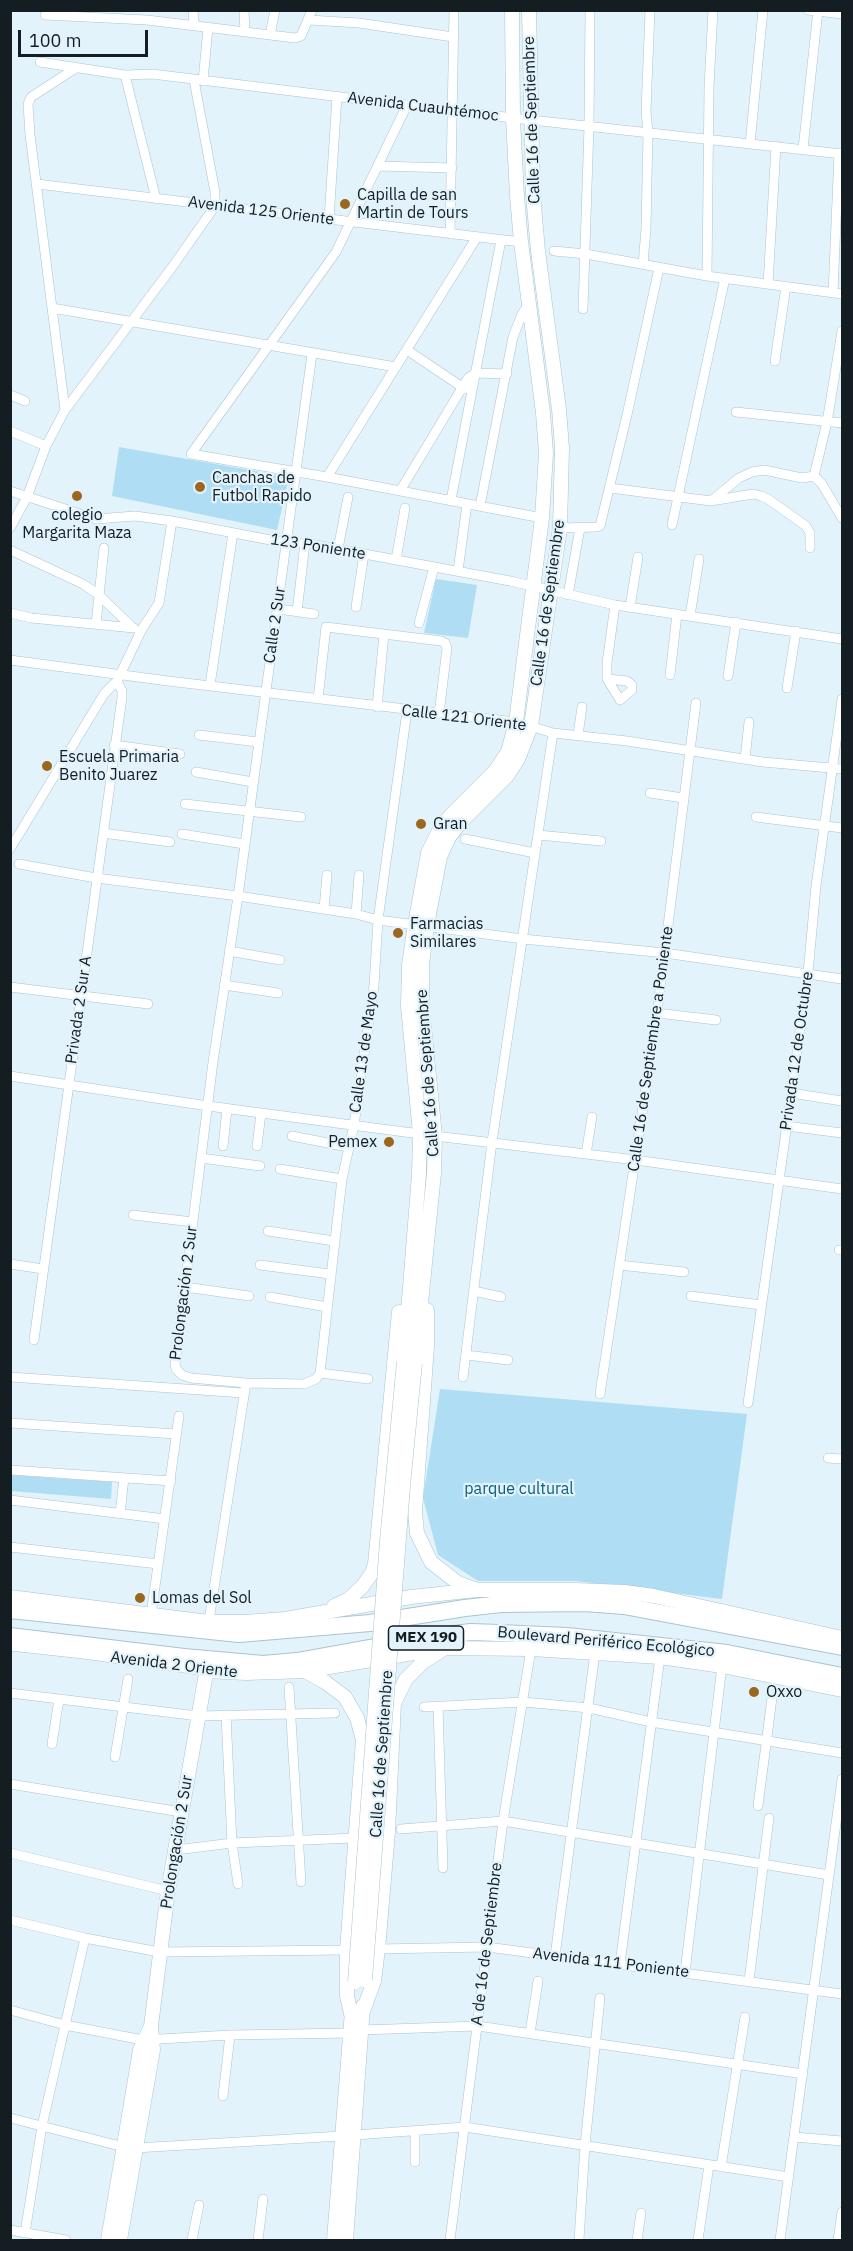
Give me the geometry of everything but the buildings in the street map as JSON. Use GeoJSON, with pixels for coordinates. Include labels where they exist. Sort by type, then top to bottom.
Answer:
{"type":"FeatureCollection","features":[{"type":"Feature","properties":{"kind":"highway","name":"Boulevard Periférico Ecológico"},"geometry":{"type":"LineString","coordinates":[[10,1610],[208,1627],[239,1634],[392,1620],[492,1605],[584,1603],[624,1606],[843,1647]]}},
{"type":"Feature","properties":{"kind":"highway","name":"Boulevard Periférico Ecológico"},"geometry":{"type":"LineString","coordinates":[[10,1636],[207,1665],[297,1661],[430,1637],[471,1632],[567,1636],[715,1652],[843,1676]]}},
{"type":"Feature","properties":{"kind":"main road","name":"Calle 16 de Septiembre"},"geometry":{"type":"LineString","coordinates":[[417,1273],[434,1173],[435,1136],[422,1006],[421,924],[428,853],[439,831],[451,815],[495,771],[508,752],[516,722],[542,518],[546,453],[521,243],[513,118],[512,10]]}},
{"type":"Feature","properties":{"kind":"main road","name":"Calle 16 de Septiembre"},"geometry":{"type":"LineString","coordinates":[[346,2241],[349,2135],[357,2016],[392,1620],[417,1273],[420,1134],[408,1006],[409,965],[440,857],[449,837],[506,777],[518,759],[531,726],[560,528],[562,448],[559,409],[538,251],[533,194],[529,10]]}},
{"type":"Feature","properties":{"kind":"main road"},"geometry":{"type":"LineString","coordinates":[[417,1273],[428,1318],[415,1512],[417,1533],[431,1562],[458,1583],[477,1590]]}},
{"type":"Feature","properties":{"kind":"main road"},"geometry":{"type":"LineString","coordinates":[[318,1612],[355,1594],[367,1581],[375,1564],[398,1319],[417,1273]]}},
{"type":"Feature","properties":{"kind":"main road","name":"Calle 16 de Septiembre"},"geometry":{"type":"LineString","coordinates":[[360,1981],[387,1541],[409,1362]]}},
{"type":"Feature","properties":{"kind":"main road"},"geometry":{"type":"LineString","coordinates":[[10,1598],[151,1615],[208,1627],[285,1618],[411,1597],[477,1590],[624,1592],[654,1596],[843,1638]]}},
{"type":"Feature","properties":{"kind":"main road"},"geometry":{"type":"LineString","coordinates":[[357,2016],[374,1981],[378,1949],[388,1832],[394,1703],[406,1679],[423,1662],[444,1648]]}},
{"type":"Feature","properties":{"kind":"main road","name":"Avenida 2 Oriente"},"geometry":{"type":"LineString","coordinates":[[207,1665],[246,1673],[305,1671],[444,1648],[531,1649],[660,1657],[722,1665],[843,1690]]}},
{"type":"Feature","properties":{"kind":"main road","name":"Prolongación 2 Sur"},"geometry":{"type":"LineString","coordinates":[[120,2241],[140,2050],[148,2040],[151,2026],[168,1891],[207,1665]]}},
{"type":"Feature","properties":{"kind":"main road"},"geometry":{"type":"LineString","coordinates":[[305,1671],[345,1697],[362,1729],[347,1950],[347,1996],[357,2016]]}},
{"type":"Feature","properties":{"kind":"main road","name":"Calle 16 de Septiembre"},"geometry":{"type":"LineString","coordinates":[[334,2241],[349,2135]]}},
{"type":"Feature","properties":{"kind":"main road","name":"Prolongación 2 Sur"},"geometry":{"type":"LineString","coordinates":[[108,2241],[130,2147]]}},
{"type":"Feature","properties":{"kind":"street"},"geometry":{"type":"LineString","coordinates":[[194,10],[194,26]]}},
{"type":"Feature","properties":{"kind":"street"},"geometry":{"type":"LineString","coordinates":[[244,10],[245,32]]}},
{"type":"Feature","properties":{"kind":"street"},"geometry":{"type":"LineString","coordinates":[[270,35],[275,10]]}},
{"type":"Feature","properties":{"kind":"street"},"geometry":{"type":"LineString","coordinates":[[450,234],[454,10]]}},
{"type":"Feature","properties":{"kind":"street"},"geometry":{"type":"LineString","coordinates":[[584,309],[590,10]]}},
{"type":"Feature","properties":{"kind":"street"},"geometry":{"type":"LineString","coordinates":[[643,264],[646,229],[648,132],[646,111],[650,10]]}},
{"type":"Feature","properties":{"kind":"street"},"geometry":{"type":"LineString","coordinates":[[707,276],[709,87],[713,10]]}},
{"type":"Feature","properties":{"kind":"street"},"geometry":{"type":"LineString","coordinates":[[750,144],[763,10]]}},
{"type":"Feature","properties":{"kind":"street"},"geometry":{"type":"LineString","coordinates":[[803,149],[815,11],[843,14]]}},
{"type":"Feature","properties":{"kind":"street"},"geometry":{"type":"LineString","coordinates":[[45,15],[147,15],[194,26],[299,37],[310,15],[453,37]]}},
{"type":"Feature","properties":{"kind":"street"},"geometry":{"type":"LineString","coordinates":[[10,528],[27,497],[46,446],[65,410],[133,321],[215,206],[215,192],[198,80],[208,28]]}},
{"type":"Feature","properties":{"kind":"street","name":"Avenida Cuauhtémoc"},"geometry":{"type":"LineString","coordinates":[[40,62],[125,75],[152,74],[513,118],[841,153]]}},
{"type":"Feature","properties":{"kind":"street"},"geometry":{"type":"LineString","coordinates":[[65,410],[28,104],[31,97],[76,68]]}},
{"type":"Feature","properties":{"kind":"street"},"geometry":{"type":"LineString","coordinates":[[125,75],[156,198]]}},
{"type":"Feature","properties":{"kind":"street"},"geometry":{"type":"LineString","coordinates":[[329,219],[337,96]]}},
{"type":"Feature","properties":{"kind":"street"},"geometry":{"type":"LineString","coordinates":[[407,105],[336,252],[191,454],[542,518]]}},
{"type":"Feature","properties":{"kind":"street"},"geometry":{"type":"LineString","coordinates":[[768,284],[776,146]]}},
{"type":"Feature","properties":{"kind":"street"},"geometry":{"type":"LineString","coordinates":[[555,250],[707,276],[838,293],[841,153]]}},
{"type":"Feature","properties":{"kind":"street"},"geometry":{"type":"LineString","coordinates":[[378,165],[452,168]]}},
{"type":"Feature","properties":{"kind":"street","name":"Avenida 125 Oriente"},"geometry":{"type":"LineString","coordinates":[[37,184],[521,243]]}},
{"type":"Feature","properties":{"kind":"street"},"geometry":{"type":"LineString","coordinates":[[327,477],[477,237]]}},
{"type":"Feature","properties":{"kind":"street"},"geometry":{"type":"LineString","coordinates":[[451,500],[501,240]]}},
{"type":"Feature","properties":{"kind":"street"},"geometry":{"type":"LineString","coordinates":[[560,528],[600,525],[658,268]]}},
{"type":"Feature","properties":{"kind":"street"},"geometry":{"type":"LineString","coordinates":[[672,525],[725,278]]}},
{"type":"Feature","properties":{"kind":"street"},"geometry":{"type":"LineString","coordinates":[[775,361],[786,286]]}},
{"type":"Feature","properties":{"kind":"street"},"geometry":{"type":"LineString","coordinates":[[480,506],[513,338],[528,305]]}},
{"type":"Feature","properties":{"kind":"street"},"geometry":{"type":"LineString","coordinates":[[52,308],[396,367]]}},
{"type":"Feature","properties":{"kind":"street"},"geometry":{"type":"LineString","coordinates":[[814,476],[827,422],[843,331]]}},
{"type":"Feature","properties":{"kind":"street"},"geometry":{"type":"LineString","coordinates":[[407,350],[472,394]]}},
{"type":"Feature","properties":{"kind":"street","name":"Calle 2 Sur"},"geometry":{"type":"LineString","coordinates":[[238,896],[312,354]]}},
{"type":"Feature","properties":{"kind":"street"},"geometry":{"type":"LineString","coordinates":[[400,491],[468,378],[476,373],[507,374]]}},
{"type":"Feature","properties":{"kind":"street"},"geometry":{"type":"LineString","coordinates":[[10,395],[25,402]]}},
{"type":"Feature","properties":{"kind":"street"},"geometry":{"type":"LineString","coordinates":[[736,412],[843,423]]}},
{"type":"Feature","properties":{"kind":"street"},"geometry":{"type":"LineString","coordinates":[[10,431],[46,446]]}},
{"type":"Feature","properties":{"kind":"street"},"geometry":{"type":"LineString","coordinates":[[711,501],[739,478],[752,472],[764,470],[802,478],[814,476]]}},
{"type":"Feature","properties":{"kind":"street"},"geometry":{"type":"LineString","coordinates":[[814,476],[822,484],[843,518]]}},
{"type":"Feature","properties":{"kind":"street"},"geometry":{"type":"LineString","coordinates":[[610,488],[711,501],[753,494],[768,499],[806,526],[810,533],[810,548]]}},
{"type":"Feature","properties":{"kind":"street","name":"123 Poniente"},"geometry":{"type":"LineString","coordinates":[[10,491],[86,517],[108,519],[135,516],[172,521],[286,543],[305,543],[458,571],[550,589],[615,605],[843,639]]}},
{"type":"Feature","properties":{"kind":"street"},"geometry":{"type":"LineString","coordinates":[[338,549],[348,497]]}},
{"type":"Feature","properties":{"kind":"street"},"geometry":{"type":"LineString","coordinates":[[458,571],[467,504]]}},
{"type":"Feature","properties":{"kind":"street"},"geometry":{"type":"LineString","coordinates":[[396,560],[405,508]]}},
{"type":"Feature","properties":{"kind":"street"},"geometry":{"type":"LineString","coordinates":[[10,849],[104,694],[119,678],[138,628],[159,603],[172,521]]}},
{"type":"Feature","properties":{"kind":"street"},"geometry":{"type":"LineString","coordinates":[[568,595],[580,528]]}},
{"type":"Feature","properties":{"kind":"street"},"geometry":{"type":"LineString","coordinates":[[210,685],[233,533]]}},
{"type":"Feature","properties":{"kind":"street"},"geometry":{"type":"LineString","coordinates":[[297,612],[305,543]]}},
{"type":"Feature","properties":{"kind":"street"},"geometry":{"type":"LineString","coordinates":[[96,624],[104,548]]}},
{"type":"Feature","properties":{"kind":"street"},"geometry":{"type":"LineString","coordinates":[[10,550],[84,584],[138,628]]}},
{"type":"Feature","properties":{"kind":"street"},"geometry":{"type":"LineString","coordinates":[[356,607],[364,554]]}},
{"type":"Feature","properties":{"kind":"street"},"geometry":{"type":"LineString","coordinates":[[630,607],[638,556]]}},
{"type":"Feature","properties":{"kind":"street"},"geometry":{"type":"LineString","coordinates":[[690,616],[699,559]]}},
{"type":"Feature","properties":{"kind":"street"},"geometry":{"type":"LineString","coordinates":[[419,623],[434,567]]}},
{"type":"Feature","properties":{"kind":"street"},"geometry":{"type":"LineString","coordinates":[[607,679],[615,605]]}},
{"type":"Feature","properties":{"kind":"street"},"geometry":{"type":"LineString","coordinates":[[278,609],[314,614]]}},
{"type":"Feature","properties":{"kind":"street"},"geometry":{"type":"LineString","coordinates":[[10,613],[31,618],[138,628]]}},
{"type":"Feature","properties":{"kind":"street"},"geometry":{"type":"LineString","coordinates":[[670,675],[677,614]]}},
{"type":"Feature","properties":{"kind":"street"},"geometry":{"type":"LineString","coordinates":[[728,676],[736,622]]}},
{"type":"Feature","properties":{"kind":"street"},"geometry":{"type":"LineString","coordinates":[[318,699],[326,627],[441,641],[447,648],[439,714]]}},
{"type":"Feature","properties":{"kind":"street"},"geometry":{"type":"LineString","coordinates":[[787,688],[796,632]]}},
{"type":"Feature","properties":{"kind":"street"},"geometry":{"type":"LineString","coordinates":[[377,707],[384,634]]}},
{"type":"Feature","properties":{"kind":"street","name":"Calle 121 Oriente"},"geometry":{"type":"LineString","coordinates":[[10,660],[119,678],[210,685],[407,711],[516,722],[553,733],[745,759],[838,768]]}},
{"type":"Feature","properties":{"kind":"street","name":"Privada 2 Sur A"},"geometry":{"type":"LineString","coordinates":[[34,1340],[122,697],[119,678]]}},
{"type":"Feature","properties":{"kind":"street","name":"Privada 12 de Octubre"},"geometry":{"type":"LineString","coordinates":[[748,1403],[808,974],[816,886],[838,768],[843,699]]}},
{"type":"Feature","properties":{"kind":"street","name":"Calle 16 de Septiembre a Poniente"},"geometry":{"type":"LineString","coordinates":[[600,1394],[657,1013],[696,703]]}},
{"type":"Feature","properties":{"kind":"street"},"geometry":{"type":"LineString","coordinates":[[578,735],[582,707]]}},
{"type":"Feature","properties":{"kind":"street","name":"Calle 13 de Mayo"},"geometry":{"type":"LineString","coordinates":[[320,1373],[342,1179],[354,1125],[374,985],[378,920],[407,711]]}},
{"type":"Feature","properties":{"kind":"street"},"geometry":{"type":"LineString","coordinates":[[745,759],[749,722]]}},
{"type":"Feature","properties":{"kind":"street"},"geometry":{"type":"LineString","coordinates":[[463,1377],[492,1142],[553,733]]}},
{"type":"Feature","properties":{"kind":"street"},"geometry":{"type":"LineString","coordinates":[[199,735],[258,742]]}},
{"type":"Feature","properties":{"kind":"street"},"geometry":{"type":"LineString","coordinates":[[114,745],[180,754]]}},
{"type":"Feature","properties":{"kind":"street"},"geometry":{"type":"LineString","coordinates":[[196,771],[253,782]]}},
{"type":"Feature","properties":{"kind":"street"},"geometry":{"type":"LineString","coordinates":[[650,793],[683,798]]}},
{"type":"Feature","properties":{"kind":"street"},"geometry":{"type":"LineString","coordinates":[[185,804],[301,817]]}},
{"type":"Feature","properties":{"kind":"street"},"geometry":{"type":"LineString","coordinates":[[756,817],[843,828]]}},
{"type":"Feature","properties":{"kind":"street"},"geometry":{"type":"LineString","coordinates":[[103,833],[170,842]]}},
{"type":"Feature","properties":{"kind":"street"},"geometry":{"type":"LineString","coordinates":[[182,834],[244,844]]}},
{"type":"Feature","properties":{"kind":"street"},"geometry":{"type":"LineString","coordinates":[[538,835],[601,841]]}},
{"type":"Feature","properties":{"kind":"street"},"geometry":{"type":"LineString","coordinates":[[465,838],[535,853]]}},
{"type":"Feature","properties":{"kind":"street"},"geometry":{"type":"LineString","coordinates":[[19,864],[96,878],[324,909],[378,920],[523,939],[665,953],[843,979]]}},
{"type":"Feature","properties":{"kind":"street"},"geometry":{"type":"LineString","coordinates":[[324,909],[327,874]]}},
{"type":"Feature","properties":{"kind":"street"},"geometry":{"type":"LineString","coordinates":[[356,914],[359,875]]}},
{"type":"Feature","properties":{"kind":"street","name":"Prolongación 2 Sur"},"geometry":{"type":"LineString","coordinates":[[238,896],[201,1158],[176,1369],[182,1376],[245,1388]]}},
{"type":"Feature","properties":{"kind":"street"},"geometry":{"type":"LineString","coordinates":[[229,951],[280,960]]}},
{"type":"Feature","properties":{"kind":"street"},"geometry":{"type":"LineString","coordinates":[[224,985],[278,993]]}},
{"type":"Feature","properties":{"kind":"street"},"geometry":{"type":"LineString","coordinates":[[10,987],[148,1004]]}},
{"type":"Feature","properties":{"kind":"street"},"geometry":{"type":"LineString","coordinates":[[657,1013],[716,1020]]}},
{"type":"Feature","properties":{"kind":"street"},"geometry":{"type":"LineString","coordinates":[[10,1076],[227,1109],[636,1160],[843,1189]]}},
{"type":"Feature","properties":{"kind":"street"},"geometry":{"type":"LineString","coordinates":[[791,1093],[843,1101]]}},
{"type":"Feature","properties":{"kind":"street"},"geometry":{"type":"LineString","coordinates":[[224,1146],[227,1109]]}},
{"type":"Feature","properties":{"kind":"street"},"geometry":{"type":"LineString","coordinates":[[257,1146],[261,1113]]}},
{"type":"Feature","properties":{"kind":"street"},"geometry":{"type":"LineString","coordinates":[[586,1154],[592,1117]]}},
{"type":"Feature","properties":{"kind":"street"},"geometry":{"type":"LineString","coordinates":[[786,1126],[843,1133]]}},
{"type":"Feature","properties":{"kind":"street"},"geometry":{"type":"LineString","coordinates":[[292,1136],[348,1148]]}},
{"type":"Feature","properties":{"kind":"street"},"geometry":{"type":"LineString","coordinates":[[201,1158],[260,1166]]}},
{"type":"Feature","properties":{"kind":"street"},"geometry":{"type":"LineString","coordinates":[[280,1169],[342,1179]]}},
{"type":"Feature","properties":{"kind":"street"},"geometry":{"type":"LineString","coordinates":[[133,1215],[193,1222]]}},
{"type":"Feature","properties":{"kind":"street"},"geometry":{"type":"LineString","coordinates":[[268,1231],[334,1241]]}},
{"type":"Feature","properties":{"kind":"street"},"geometry":{"type":"LineString","coordinates":[[10,1264],[43,1269]]}},
{"type":"Feature","properties":{"kind":"street"},"geometry":{"type":"LineString","coordinates":[[260,1265],[330,1274]]}},
{"type":"Feature","properties":{"kind":"street"},"geometry":{"type":"LineString","coordinates":[[619,1265],[684,1272]]}},
{"type":"Feature","properties":{"kind":"street"},"geometry":{"type":"LineString","coordinates":[[185,1287],[249,1296]]}},
{"type":"Feature","properties":{"kind":"street"},"geometry":{"type":"LineString","coordinates":[[474,1292],[501,1297]]}},
{"type":"Feature","properties":{"kind":"street"},"geometry":{"type":"LineString","coordinates":[[691,1296],[761,1305]]}},
{"type":"Feature","properties":{"kind":"street"},"geometry":{"type":"LineString","coordinates":[[270,1297],[327,1306]]}},
{"type":"Feature","properties":{"kind":"street"},"geometry":{"type":"LineString","coordinates":[[466,1355],[508,1360]]}},
{"type":"Feature","properties":{"kind":"street"},"geometry":{"type":"LineString","coordinates":[[10,1377],[245,1388],[304,1384],[316,1379],[320,1373],[368,1379]]}},
{"type":"Feature","properties":{"kind":"street"},"geometry":{"type":"LineString","coordinates":[[208,1627],[245,1388]]}},
{"type":"Feature","properties":{"kind":"street"},"geometry":{"type":"LineString","coordinates":[[151,1615],[179,1416]]}},
{"type":"Feature","properties":{"kind":"street"},"geometry":{"type":"LineString","coordinates":[[10,1423],[176,1434]]}},
{"type":"Feature","properties":{"kind":"street"},"geometry":{"type":"LineString","coordinates":[[828,1458],[843,1459]]}},
{"type":"Feature","properties":{"kind":"street"},"geometry":{"type":"LineString","coordinates":[[10,1470],[171,1481]]}},
{"type":"Feature","properties":{"kind":"street"},"geometry":{"type":"LineString","coordinates":[[120,1514],[124,1478]]}},
{"type":"Feature","properties":{"kind":"street"},"geometry":{"type":"LineString","coordinates":[[10,1500],[165,1519]]}},
{"type":"Feature","properties":{"kind":"street"},"geometry":{"type":"LineString","coordinates":[[10,1547],[158,1564]]}},
{"type":"Feature","properties":{"kind":"street","name":"Avenida 2 Oriente"},"geometry":{"type":"LineString","coordinates":[[10,1646],[207,1665]]}},
{"type":"Feature","properties":{"kind":"street","name":"A de 16 de Septiembre"},"geometry":{"type":"LineString","coordinates":[[450,2241],[502,1821],[531,1649]]}},
{"type":"Feature","properties":{"kind":"street"},"geometry":{"type":"LineString","coordinates":[[555,1956],[595,1653]]}},
{"type":"Feature","properties":{"kind":"street"},"geometry":{"type":"LineString","coordinates":[[620,1964],[660,1657]]}},
{"type":"Feature","properties":{"kind":"street"},"geometry":{"type":"LineString","coordinates":[[685,1972],[722,1665]]}},
{"type":"Feature","properties":{"kind":"street"},"geometry":{"type":"LineString","coordinates":[[115,1757],[128,1679]]}},
{"type":"Feature","properties":{"kind":"street"},"geometry":{"type":"LineString","coordinates":[[289,1687],[301,1882]]}},
{"type":"Feature","properties":{"kind":"street"},"geometry":{"type":"LineString","coordinates":[[10,1693],[198,1716],[335,1713]]}},
{"type":"Feature","properties":{"kind":"street"},"geometry":{"type":"LineString","coordinates":[[758,1806],[772,1698]]}},
{"type":"Feature","properties":{"kind":"street"},"geometry":{"type":"LineString","coordinates":[[52,1744],[58,1699]]}},
{"type":"Feature","properties":{"kind":"street"},"geometry":{"type":"LineString","coordinates":[[424,1707],[523,1702],[589,1708],[651,1722],[843,1754]]}},
{"type":"Feature","properties":{"kind":"street"},"geometry":{"type":"LineString","coordinates":[[438,1706],[443,1868]]}},
{"type":"Feature","properties":{"kind":"street"},"geometry":{"type":"LineString","coordinates":[[226,1715],[232,1843],[238,1884]]}},
{"type":"Feature","properties":{"kind":"street"},"geometry":{"type":"LineString","coordinates":[[780,2241],[830,1875],[838,1842],[843,1779]]}},
{"type":"Feature","properties":{"kind":"street"},"geometry":{"type":"LineString","coordinates":[[10,1784],[181,1812]]}},
{"type":"Feature","properties":{"kind":"street"},"geometry":{"type":"LineString","coordinates":[[749,1981],[769,1818]]}},
{"type":"Feature","properties":{"kind":"street"},"geometry":{"type":"LineString","coordinates":[[402,1829],[502,1821],[764,1866],[830,1875]]}},
{"type":"Feature","properties":{"kind":"street"},"geometry":{"type":"LineString","coordinates":[[176,1851],[232,1843],[355,1838]]}},
{"type":"Feature","properties":{"kind":"street"},"geometry":{"type":"LineString","coordinates":[[10,1852],[168,1891]]}},
{"type":"Feature","properties":{"kind":"street"},"geometry":{"type":"LineString","coordinates":[[10,1920],[85,1938],[159,1952],[347,1950]]}},
{"type":"Feature","properties":{"kind":"street"},"geometry":{"type":"LineString","coordinates":[[25,2233],[42,2126],[85,1938]]}},
{"type":"Feature","properties":{"kind":"street","name":"Avenida 111 Poniente"},"geometry":{"type":"LineString","coordinates":[[378,1949],[487,1947],[843,1994]]}},
{"type":"Feature","properties":{"kind":"street"},"geometry":{"type":"LineString","coordinates":[[530,2033],[538,1981]]}},
{"type":"Feature","properties":{"kind":"street"},"geometry":{"type":"LineString","coordinates":[[579,2241],[585,2145],[600,1998]]}},
{"type":"Feature","properties":{"kind":"street"},"geometry":{"type":"LineString","coordinates":[[10,2010],[65,2025],[148,2040],[478,2026],[803,2074]]}},
{"type":"Feature","properties":{"kind":"street"},"geometry":{"type":"LineString","coordinates":[[721,2167],[745,2017]]}},
{"type":"Feature","properties":{"kind":"street"},"geometry":{"type":"LineString","coordinates":[[223,2096],[230,2035]]}},
{"type":"Feature","properties":{"kind":"street"},"geometry":{"type":"LineString","coordinates":[[10,2118],[130,2147],[465,2127],[789,2177]]}},
{"type":"Feature","properties":{"kind":"street"},"geometry":{"type":"LineString","coordinates":[[415,2162],[416,2131]]}},
{"type":"Feature","properties":{"kind":"street"},"geometry":{"type":"LineString","coordinates":[[794,2137],[843,2141]]}},
{"type":"Feature","properties":{"kind":"street"},"geometry":{"type":"LineString","coordinates":[[698,2241],[709,2165]]}},
{"type":"Feature","properties":{"kind":"street"},"geometry":{"type":"LineString","coordinates":[[258,2241],[263,2199]]}},
{"type":"Feature","properties":{"kind":"street"},"geometry":{"type":"LineString","coordinates":[[192,2241],[199,2205]]}},
{"type":"Feature","properties":{"kind":"street"},"geometry":{"type":"LineString","coordinates":[[838,2241],[843,2212]]}},
{"type":"Feature","properties":{"kind":"street"},"geometry":{"type":"LineString","coordinates":[[637,2241],[641,2213]]}},
{"type":"Feature","properties":{"kind":"street"},"geometry":{"type":"LineString","coordinates":[[10,2230],[66,2241]]}},
{"type":"Feature","properties":{"kind":"green space","name":"Canchas de Futbol Rapido"},"geometry":{"type":"Polygon","coordinates":[[[119,447],[289,477],[277,530],[112,496],[119,447]]]}},
{"type":"Feature","properties":{"kind":"green space"},"geometry":{"type":"Polygon","coordinates":[[[436,579],[477,585],[468,638],[424,633],[436,579]]]}},
{"type":"Feature","properties":{"kind":"green space","name":"parque cultural"},"geometry":{"type":"Polygon","coordinates":[[[440,1389],[747,1414],[722,1599],[576,1581],[478,1581],[438,1555],[423,1498],[440,1389]]]}},
{"type":"Feature","properties":{"kind":"green space"},"geometry":{"type":"Polygon","coordinates":[[[10,1475],[112,1482],[111,1499],[11,1491],[10,1475]]]}},
{"type":"Feature","properties":{"kind":"place","name":"Capilla de san Martin de Tours"},"geometry":{"type":"Point","coordinates":[345,204]}},
{"type":"Feature","properties":{"kind":"place","name":"Canchas de Futbol Rapido"},"geometry":{"type":"Point","coordinates":[200,487]}},
{"type":"Feature","properties":{"kind":"place","name":"colegio Margarita Maza"},"geometry":{"type":"Point","coordinates":[77,496]}},
{"type":"Feature","properties":{"kind":"place","name":"Escuela Primaria Benito Juarez"},"geometry":{"type":"Point","coordinates":[47,766]}},
{"type":"Feature","properties":{"kind":"place","name":"Gran"},"geometry":{"type":"Point","coordinates":[421,824]}},
{"type":"Feature","properties":{"kind":"place","name":"Farmacias Similares"},"geometry":{"type":"Point","coordinates":[398,933]}},
{"type":"Feature","properties":{"kind":"place","name":"Pemex"},"geometry":{"type":"Point","coordinates":[389,1142]}},
{"type":"Feature","properties":{"kind":"place","name":"Lomas del Sol"},"geometry":{"type":"Point","coordinates":[140,1598]}},
{"type":"Feature","properties":{"kind":"place","name":"Oxxo"},"geometry":{"type":"Point","coordinates":[754,1692]}}]}
